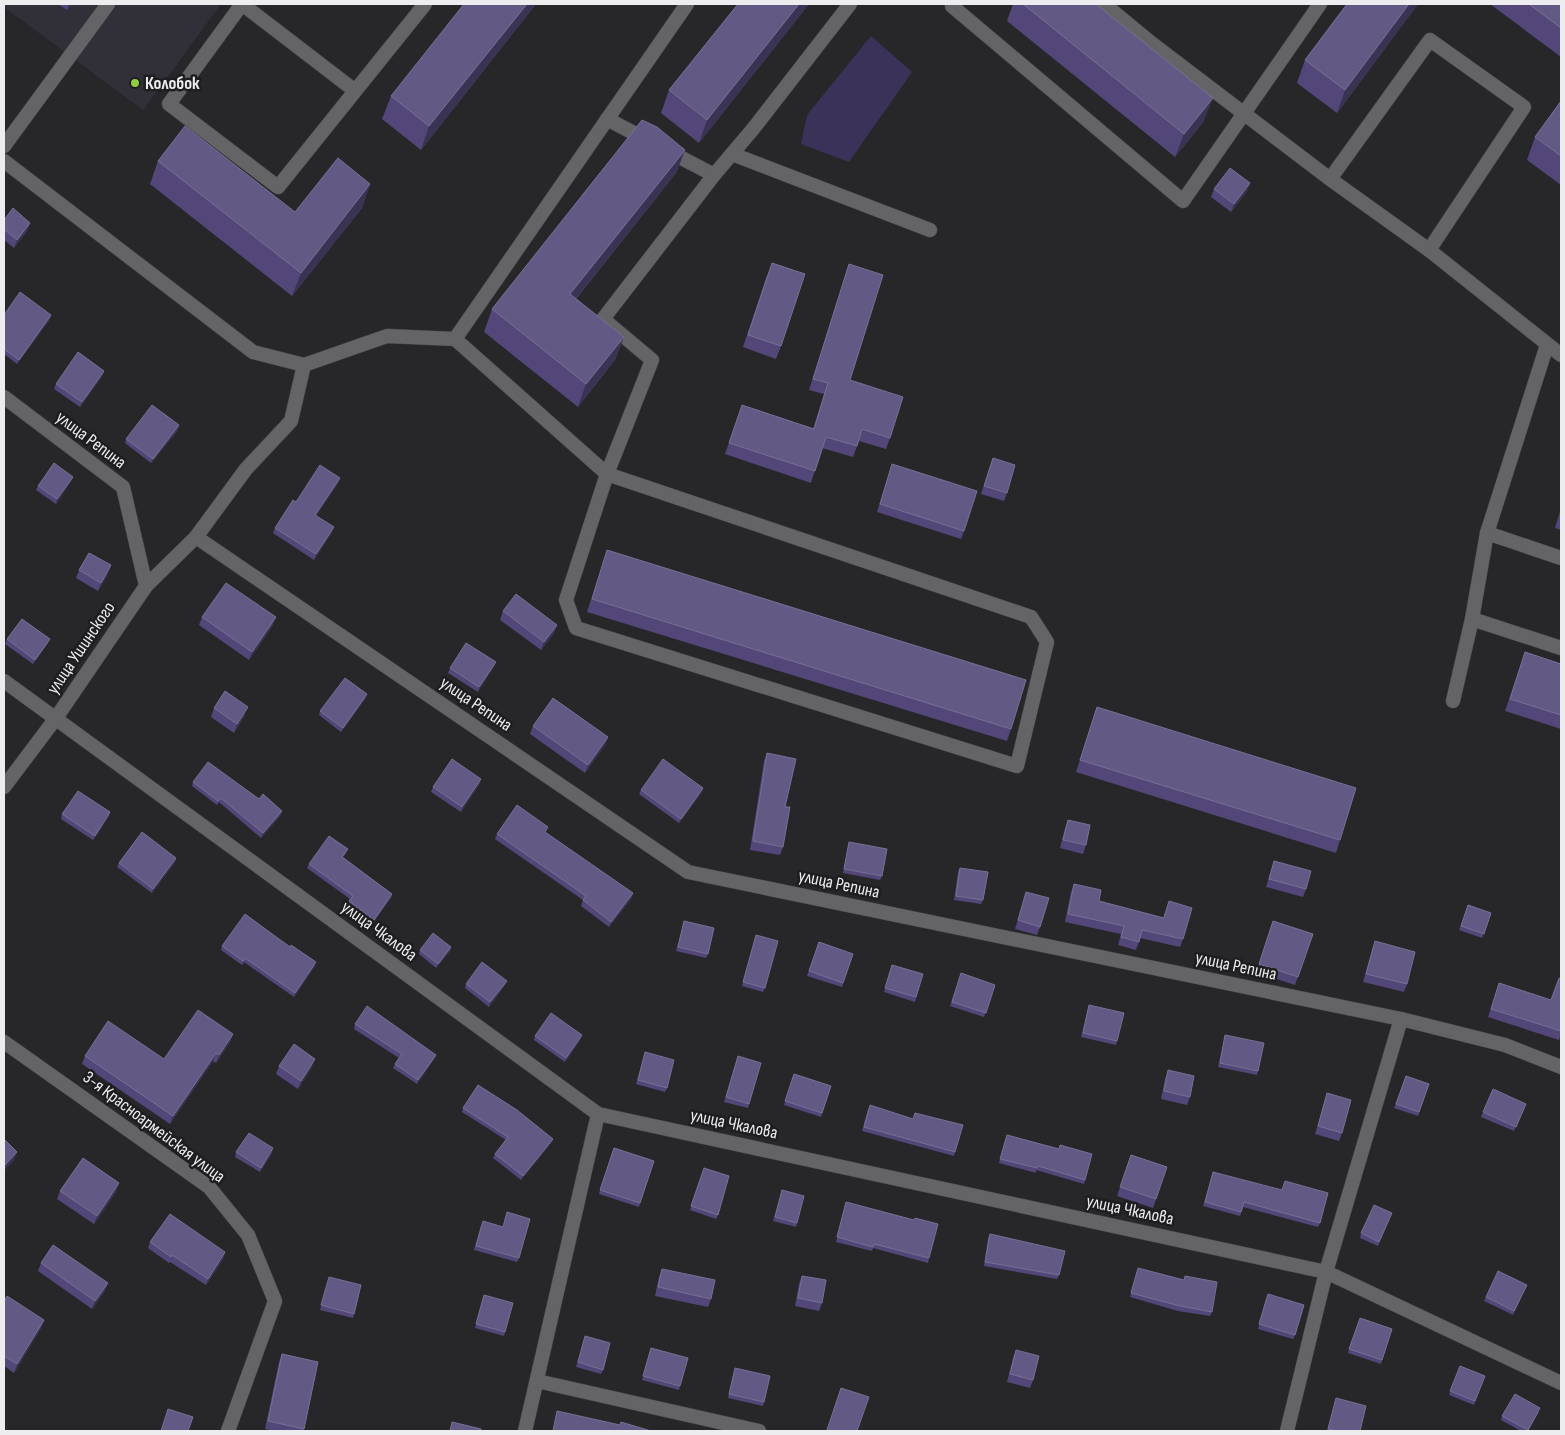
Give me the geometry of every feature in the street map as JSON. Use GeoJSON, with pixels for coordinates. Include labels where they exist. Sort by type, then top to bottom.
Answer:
{"type":"FeatureCollection","features":[{"type":"Feature","properties":{"kind":"street"},"geometry":{"type":"LineString","coordinates":[[4,146],[108,4]]}},
{"type":"Feature","properties":{"kind":"street"},"geometry":{"type":"LineString","coordinates":[[354,90],[242,4],[169,104],[278,187],[424,4]]}},
{"type":"Feature","properties":{"kind":"street"},"geometry":{"type":"LineString","coordinates":[[455,339],[688,4]]}},
{"type":"Feature","properties":{"kind":"street"},"geometry":{"type":"LineString","coordinates":[[4,161],[253,352],[304,365],[387,336],[455,339],[607,474],[1031,617],[1047,642],[1017,766],[576,628],[566,600],[607,474],[652,360],[603,319],[714,175],[850,4]]}},
{"type":"Feature","properties":{"kind":"street"},"geometry":{"type":"LineString","coordinates":[[954,4],[952,6],[1183,200],[1320,4]]}},
{"type":"Feature","properties":{"kind":"street"},"geometry":{"type":"LineString","coordinates":[[1104,4],[1244,114],[1429,250],[1561,355]]}},
{"type":"Feature","properties":{"kind":"street"},"geometry":{"type":"LineString","coordinates":[[1330,179],[1430,40],[1524,107],[1429,250]]}},
{"type":"Feature","properties":{"kind":"street"},"geometry":{"type":"LineString","coordinates":[[607,119],[714,175]]}},
{"type":"Feature","properties":{"kind":"street"},"geometry":{"type":"LineString","coordinates":[[732,154],[930,230]]}},
{"type":"Feature","properties":{"kind":"street"},"geometry":{"type":"LineString","coordinates":[[1453,701],[1472,619],[1487,534],[1547,345]]}},
{"type":"Feature","properties":{"kind":"street","name":"улица Ушинского"},"geometry":{"type":"LineString","coordinates":[[4,787],[56,718],[146,586],[196,537],[246,469],[291,421],[304,365]]}},
{"type":"Feature","properties":{"kind":"street","name":"улица Репина"},"geometry":{"type":"LineString","coordinates":[[4,397],[123,487],[146,586]]}},
{"type":"Feature","properties":{"kind":"street"},"geometry":{"type":"LineString","coordinates":[[1487,534],[1561,558]]}},
{"type":"Feature","properties":{"kind":"street","name":"улица Репина"},"geometry":{"type":"LineString","coordinates":[[196,537],[688,872],[1401,1019],[1505,1045],[1561,1067]]}},
{"type":"Feature","properties":{"kind":"street"},"geometry":{"type":"LineString","coordinates":[[1472,619],[1561,648]]}},
{"type":"Feature","properties":{"kind":"street","name":"улица Чкалова"},"geometry":{"type":"LineString","coordinates":[[4,681],[598,1114],[1326,1272],[1561,1383]]}},
{"type":"Feature","properties":{"kind":"street"},"geometry":{"type":"LineString","coordinates":[[1287,1431],[1326,1272],[1401,1019]]}},
{"type":"Feature","properties":{"kind":"street","name":"3-я Красноармейская улица"},"geometry":{"type":"LineString","coordinates":[[4,1042],[209,1186],[248,1235],[275,1301],[228,1431]]}},
{"type":"Feature","properties":{"kind":"street"},"geometry":{"type":"LineString","coordinates":[[525,1431],[598,1114]]}},
{"type":"Feature","properties":{"kind":"street"},"geometry":{"type":"LineString","coordinates":[[538,1381],[759,1431]]}},
{"type":"Feature","properties":{"kind":"shaded area","name":"Колобок"},"geometry":{"type":"Polygon","coordinates":[[[4,4],[221,4],[143,110],[4,7],[4,4]]]}},
{"type":"Feature","properties":{"kind":"shaded area"},"geometry":{"type":"Polygon","coordinates":[[[871,36],[912,72],[849,162],[801,144],[807,115],[871,36]]]}},
{"type":"Feature","properties":{"kind":"building"},"geometry":{"type":"Polygon","coordinates":[[[464,4],[527,4],[429,126],[391,96],[464,4]]]}},
{"type":"Feature","properties":{"kind":"building"},"geometry":{"type":"Polygon","coordinates":[[[738,4],[799,4],[707,120],[669,90],[738,4]]]}},
{"type":"Feature","properties":{"kind":"building"},"geometry":{"type":"Polygon","coordinates":[[[1023,4],[1096,4],[1213,98],[1184,134],[1023,4]]]}},
{"type":"Feature","properties":{"kind":"building"},"geometry":{"type":"Polygon","coordinates":[[[1347,4],[1409,4],[1345,90],[1305,60],[1347,4]]]}},
{"type":"Feature","properties":{"kind":"building"},"geometry":{"type":"Polygon","coordinates":[[[1529,4],[1561,4],[1561,28],[1529,4]]]}},
{"type":"Feature","properties":{"kind":"building"},"geometry":{"type":"Polygon","coordinates":[[[1561,101],[1561,156],[1535,137],[1561,101]]]}},
{"type":"Feature","properties":{"kind":"building"},"geometry":{"type":"Polygon","coordinates":[[[642,120],[657,127],[685,150],[570,294],[624,337],[586,384],[492,309],[642,120]]]}},
{"type":"Feature","properties":{"kind":"building"},"geometry":{"type":"Polygon","coordinates":[[[185,126],[295,212],[338,158],[370,184],[301,273],[158,161],[185,126]]]}},
{"type":"Feature","properties":{"kind":"building"},"geometry":{"type":"Polygon","coordinates":[[[1230,168],[1250,183],[1234,204],[1214,189],[1230,168]]]}},
{"type":"Feature","properties":{"kind":"building"},"geometry":{"type":"Polygon","coordinates":[[[13,208],[30,223],[17,240],[4,229],[4,220],[13,208]]]}},
{"type":"Feature","properties":{"kind":"building"},"geometry":{"type":"Polygon","coordinates":[[[772,263],[805,274],[781,346],[748,335],[772,263]]]}},
{"type":"Feature","properties":{"kind":"building"},"geometry":{"type":"Polygon","coordinates":[[[849,264],[883,275],[850,380],[903,397],[890,438],[862,429],[857,446],[826,437],[815,471],[729,443],[742,405],[814,429],[828,383],[813,379],[849,264]]]}},
{"type":"Feature","properties":{"kind":"building"},"geometry":{"type":"Polygon","coordinates":[[[20,292],[51,315],[19,360],[4,349],[4,315],[20,292]]]}},
{"type":"Feature","properties":{"kind":"building"},"geometry":{"type":"Polygon","coordinates":[[[78,352],[104,371],[82,402],[56,384],[78,352]]]}},
{"type":"Feature","properties":{"kind":"building"},"geometry":{"type":"Polygon","coordinates":[[[152,405],[179,425],[153,459],[126,439],[152,405]]]}},
{"type":"Feature","properties":{"kind":"building"},"geometry":{"type":"Polygon","coordinates":[[[993,458],[1015,465],[1007,493],[984,486],[993,458]]]}},
{"type":"Feature","properties":{"kind":"building"},"geometry":{"type":"Polygon","coordinates":[[[54,463],[73,477],[57,499],[38,486],[54,463]]]}},
{"type":"Feature","properties":{"kind":"building"},"geometry":{"type":"Polygon","coordinates":[[[892,464],[977,491],[964,531],[880,504],[892,464]]]}},
{"type":"Feature","properties":{"kind":"building"},"geometry":{"type":"Polygon","coordinates":[[[320,465],[340,478],[315,515],[334,527],[316,554],[275,528],[293,500],[296,502],[320,465]]]}},
{"type":"Feature","properties":{"kind":"building"},"geometry":{"type":"Polygon","coordinates":[[[607,550],[1026,680],[1011,729],[592,599],[607,550]]]}},
{"type":"Feature","properties":{"kind":"building"},"geometry":{"type":"Polygon","coordinates":[[[89,553],[111,565],[101,583],[79,570],[89,553]]]}},
{"type":"Feature","properties":{"kind":"building"},"geometry":{"type":"Polygon","coordinates":[[[226,583],[276,617],[252,652],[202,617],[226,583]]]}},
{"type":"Feature","properties":{"kind":"building"},"geometry":{"type":"Polygon","coordinates":[[[516,594],[557,625],[544,642],[503,611],[516,594]]]}},
{"type":"Feature","properties":{"kind":"building"},"geometry":{"type":"Polygon","coordinates":[[[22,619],[50,639],[35,660],[7,639],[22,619]]]}},
{"type":"Feature","properties":{"kind":"building"},"geometry":{"type":"Polygon","coordinates":[[[466,643],[496,662],[479,687],[450,668],[466,643]]]}},
{"type":"Feature","properties":{"kind":"building"},"geometry":{"type":"Polygon","coordinates":[[[1525,652],[1561,664],[1561,715],[1510,699],[1525,652]]]}},
{"type":"Feature","properties":{"kind":"building"},"geometry":{"type":"Polygon","coordinates":[[[345,678],[367,694],[343,728],[320,711],[345,678]]]}},
{"type":"Feature","properties":{"kind":"building"},"geometry":{"type":"Polygon","coordinates":[[[225,691],[248,707],[237,724],[214,708],[225,691]]]}},
{"type":"Feature","properties":{"kind":"building"},"geometry":{"type":"Polygon","coordinates":[[[553,698],[608,737],[588,765],[533,726],[553,698]]]}},
{"type":"Feature","properties":{"kind":"building"},"geometry":{"type":"Polygon","coordinates":[[[1097,707],[1356,788],[1340,840],[1080,760],[1097,707]]]}},
{"type":"Feature","properties":{"kind":"building"},"geometry":{"type":"Polygon","coordinates":[[[767,753],[796,759],[785,807],[790,807],[783,847],[753,841],[767,753]]]}},
{"type":"Feature","properties":{"kind":"building"},"geometry":{"type":"Polygon","coordinates":[[[452,759],[481,779],[462,807],[433,787],[452,759]]]}},
{"type":"Feature","properties":{"kind":"building"},"geometry":{"type":"Polygon","coordinates":[[[663,759],[703,788],[681,819],[641,790],[663,759]]]}},
{"type":"Feature","properties":{"kind":"building"},"geometry":{"type":"Polygon","coordinates":[[[208,762],[259,799],[263,794],[282,811],[263,833],[221,798],[218,801],[193,782],[208,762]]]}},
{"type":"Feature","properties":{"kind":"building"},"geometry":{"type":"Polygon","coordinates":[[[78,791],[110,812],[95,836],[62,814],[78,791]]]}},
{"type":"Feature","properties":{"kind":"building"},"geometry":{"type":"Polygon","coordinates":[[[517,805],[548,827],[545,832],[633,893],[611,922],[583,900],[586,896],[497,834],[517,805]]]}},
{"type":"Feature","properties":{"kind":"building"},"geometry":{"type":"Polygon","coordinates":[[[1068,820],[1090,825],[1086,845],[1063,840],[1068,820]]]}},
{"type":"Feature","properties":{"kind":"building"},"geometry":{"type":"Polygon","coordinates":[[[142,832],[176,858],[153,889],[119,863],[142,832]]]}},
{"type":"Feature","properties":{"kind":"building"},"geometry":{"type":"Polygon","coordinates":[[[329,836],[348,849],[342,857],[392,894],[374,920],[349,901],[353,896],[309,864],[329,836]]]}},
{"type":"Feature","properties":{"kind":"building"},"geometry":{"type":"Polygon","coordinates":[[[849,842],[887,849],[882,876],[844,869],[849,842]]]}},
{"type":"Feature","properties":{"kind":"building"},"geometry":{"type":"Polygon","coordinates":[[[1274,861],[1311,871],[1306,889],[1269,879],[1274,861]]]}},
{"type":"Feature","properties":{"kind":"building"},"geometry":{"type":"Polygon","coordinates":[[[960,868],[988,872],[983,900],[956,896],[960,868]]]}},
{"type":"Feature","properties":{"kind":"building"},"geometry":{"type":"Polygon","coordinates":[[[1074,884],[1101,890],[1099,901],[1164,918],[1169,901],[1192,908],[1183,939],[1142,930],[1139,942],[1121,937],[1124,926],[1068,914],[1074,884]]]}},
{"type":"Feature","properties":{"kind":"building"},"geometry":{"type":"Polygon","coordinates":[[[1026,892],[1049,898],[1040,927],[1018,920],[1026,892]]]}},
{"type":"Feature","properties":{"kind":"building"},"geometry":{"type":"Polygon","coordinates":[[[1468,905],[1491,913],[1484,934],[1461,926],[1468,905]]]}},
{"type":"Feature","properties":{"kind":"building"},"geometry":{"type":"Polygon","coordinates":[[[245,914],[290,947],[291,945],[316,962],[295,993],[245,958],[243,961],[222,946],[245,914]]]}},
{"type":"Feature","properties":{"kind":"building"},"geometry":{"type":"Polygon","coordinates":[[[684,921],[714,928],[708,954],[678,947],[684,921]]]}},
{"type":"Feature","properties":{"kind":"building"},"geometry":{"type":"Polygon","coordinates":[[[1273,921],[1313,934],[1298,977],[1259,964],[1273,921]]]}},
{"type":"Feature","properties":{"kind":"building"},"geometry":{"type":"Polygon","coordinates":[[[433,933],[451,947],[438,964],[420,950],[433,933]]]}},
{"type":"Feature","properties":{"kind":"building"},"geometry":{"type":"Polygon","coordinates":[[[756,935],[778,941],[765,988],[743,982],[756,935]]]}},
{"type":"Feature","properties":{"kind":"building"},"geometry":{"type":"Polygon","coordinates":[[[1375,941],[1415,952],[1407,984],[1366,974],[1375,941]]]}},
{"type":"Feature","properties":{"kind":"building"},"geometry":{"type":"Polygon","coordinates":[[[819,942],[853,954],[843,983],[809,971],[819,942]]]}},
{"type":"Feature","properties":{"kind":"building"},"geometry":{"type":"Polygon","coordinates":[[[482,962],[507,981],[490,1002],[466,984],[482,962]]]}},
{"type":"Feature","properties":{"kind":"building"},"geometry":{"type":"Polygon","coordinates":[[[892,965],[923,974],[916,997],[885,988],[892,965]]]}},
{"type":"Feature","properties":{"kind":"building"},"geometry":{"type":"Polygon","coordinates":[[[961,973],[995,985],[986,1013],[952,1002],[961,973]]]}},
{"type":"Feature","properties":{"kind":"building"},"geometry":{"type":"Polygon","coordinates":[[[1559,978],[1561,979],[1561,1031],[1491,1009],[1499,983],[1551,1000],[1559,978]]]}},
{"type":"Feature","properties":{"kind":"building"},"geometry":{"type":"Polygon","coordinates":[[[1089,1005],[1124,1013],[1117,1041],[1083,1033],[1089,1005]]]}},
{"type":"Feature","properties":{"kind":"building"},"geometry":{"type":"Polygon","coordinates":[[[367,1006],[436,1055],[418,1080],[395,1064],[402,1054],[355,1024],[367,1006]]]}},
{"type":"Feature","properties":{"kind":"building"},"geometry":{"type":"Polygon","coordinates":[[[198,1010],[233,1034],[219,1055],[216,1053],[173,1116],[85,1056],[108,1021],[164,1059],[198,1010]]]}},
{"type":"Feature","properties":{"kind":"building"},"geometry":{"type":"Polygon","coordinates":[[[551,1013],[582,1035],[566,1058],[535,1036],[551,1013]]]}},
{"type":"Feature","properties":{"kind":"building"},"geometry":{"type":"Polygon","coordinates":[[[1225,1035],[1264,1043],[1258,1071],[1220,1063],[1225,1035]]]}},
{"type":"Feature","properties":{"kind":"building"},"geometry":{"type":"Polygon","coordinates":[[[294,1044],[315,1059],[301,1081],[279,1066],[294,1044]]]}},
{"type":"Feature","properties":{"kind":"building"},"geometry":{"type":"Polygon","coordinates":[[[645,1052],[674,1060],[667,1088],[638,1080],[645,1052]]]}},
{"type":"Feature","properties":{"kind":"building"},"geometry":{"type":"Polygon","coordinates":[[[738,1056],[761,1063],[749,1104],[726,1097],[738,1056]]]}},
{"type":"Feature","properties":{"kind":"building"},"geometry":{"type":"Polygon","coordinates":[[[1168,1070],[1194,1076],[1190,1097],[1164,1091],[1168,1070]]]}},
{"type":"Feature","properties":{"kind":"building"},"geometry":{"type":"Polygon","coordinates":[[[794,1074],[831,1086],[822,1113],[785,1101],[794,1074]]]}},
{"type":"Feature","properties":{"kind":"building"},"geometry":{"type":"Polygon","coordinates":[[[1406,1076],[1429,1084],[1419,1112],[1396,1104],[1406,1076]]]}},
{"type":"Feature","properties":{"kind":"building"},"geometry":{"type":"Polygon","coordinates":[[[478,1085],[517,1110],[553,1139],[523,1176],[495,1154],[508,1137],[463,1108],[478,1085]]]}},
{"type":"Feature","properties":{"kind":"building"},"geometry":{"type":"Polygon","coordinates":[[[1493,1089],[1526,1104],[1516,1127],[1483,1112],[1493,1089]]]}},
{"type":"Feature","properties":{"kind":"building"},"geometry":{"type":"Polygon","coordinates":[[[1327,1093],[1351,1100],[1342,1133],[1318,1126],[1327,1093]]]}},
{"type":"Feature","properties":{"kind":"building"},"geometry":{"type":"Polygon","coordinates":[[[870,1105],[913,1119],[915,1113],[963,1125],[955,1152],[864,1127],[870,1105]]]}},
{"type":"Feature","properties":{"kind":"building"},"geometry":{"type":"Polygon","coordinates":[[[249,1133],[273,1148],[261,1168],[236,1152],[249,1133]]]}},
{"type":"Feature","properties":{"kind":"building"},"geometry":{"type":"Polygon","coordinates":[[[1007,1135],[1059,1149],[1060,1145],[1092,1154],[1085,1180],[1038,1166],[1037,1168],[1000,1159],[1007,1135]]]}},
{"type":"Feature","properties":{"kind":"building"},"geometry":{"type":"Polygon","coordinates":[[[4,1139],[17,1152],[4,1166],[4,1139]]]}},
{"type":"Feature","properties":{"kind":"building"},"geometry":{"type":"Polygon","coordinates":[[[614,1148],[654,1161],[640,1203],[600,1190],[614,1148]]]}},
{"type":"Feature","properties":{"kind":"building"},"geometry":{"type":"Polygon","coordinates":[[[1131,1155],[1167,1167],[1156,1199],[1120,1187],[1131,1155]]]}},
{"type":"Feature","properties":{"kind":"building"},"geometry":{"type":"Polygon","coordinates":[[[83,1158],[119,1183],[97,1216],[60,1191],[83,1158]]]}},
{"type":"Feature","properties":{"kind":"building"},"geometry":{"type":"Polygon","coordinates":[[[704,1168],[729,1176],[718,1215],[691,1206],[704,1168]]]}},
{"type":"Feature","properties":{"kind":"building"},"geometry":{"type":"Polygon","coordinates":[[[1213,1172],[1282,1190],[1285,1181],[1328,1193],[1320,1223],[1244,1202],[1241,1212],[1205,1202],[1213,1172]]]}},
{"type":"Feature","properties":{"kind":"building"},"geometry":{"type":"Polygon","coordinates":[[[782,1190],[804,1196],[797,1223],[775,1217],[782,1190]]]}},
{"type":"Feature","properties":{"kind":"building"},"geometry":{"type":"Polygon","coordinates":[[[846,1202],[914,1220],[915,1218],[938,1224],[929,1258],[874,1244],[873,1247],[837,1237],[846,1202]]]}},
{"type":"Feature","properties":{"kind":"building"},"geometry":{"type":"Polygon","coordinates":[[[1374,1205],[1392,1213],[1379,1242],[1361,1233],[1374,1205]]]}},
{"type":"Feature","properties":{"kind":"building"},"geometry":{"type":"Polygon","coordinates":[[[507,1212],[530,1219],[519,1258],[476,1246],[483,1221],[503,1227],[507,1212]]]}},
{"type":"Feature","properties":{"kind":"building"},"geometry":{"type":"Polygon","coordinates":[[[170,1214],[225,1252],[208,1279],[150,1242],[170,1214]]]}},
{"type":"Feature","properties":{"kind":"building"},"geometry":{"type":"Polygon","coordinates":[[[990,1234],[1065,1251],[1059,1275],[985,1262],[990,1234]]]}},
{"type":"Feature","properties":{"kind":"building"},"geometry":{"type":"Polygon","coordinates":[[[53,1245],[108,1283],[95,1301],[41,1263],[53,1245]]]}},
{"type":"Feature","properties":{"kind":"building"},"geometry":{"type":"Polygon","coordinates":[[[1138,1268],[1184,1280],[1185,1276],[1217,1282],[1212,1312],[1131,1293],[1138,1268]]]}},
{"type":"Feature","properties":{"kind":"building"},"geometry":{"type":"Polygon","coordinates":[[[662,1269],[715,1280],[711,1299],[658,1287],[662,1269]]]}},
{"type":"Feature","properties":{"kind":"building"},"geometry":{"type":"Polygon","coordinates":[[[1498,1271],[1527,1285],[1514,1311],[1486,1297],[1498,1271]]]}},
{"type":"Feature","properties":{"kind":"building"},"geometry":{"type":"Polygon","coordinates":[[[802,1276],[826,1280],[822,1303],[798,1298],[802,1276]]]}},
{"type":"Feature","properties":{"kind":"building"},"geometry":{"type":"Polygon","coordinates":[[[329,1277],[361,1285],[354,1314],[321,1305],[329,1277]]]}},
{"type":"Feature","properties":{"kind":"building"},"geometry":{"type":"Polygon","coordinates":[[[1268,1294],[1304,1305],[1295,1335],[1259,1324],[1268,1294]]]}},
{"type":"Feature","properties":{"kind":"building"},"geometry":{"type":"Polygon","coordinates":[[[484,1295],[513,1303],[505,1332],[476,1324],[484,1295]]]}},
{"type":"Feature","properties":{"kind":"building"},"geometry":{"type":"Polygon","coordinates":[[[7,1296],[44,1320],[17,1364],[4,1356],[4,1301],[7,1296]]]}},
{"type":"Feature","properties":{"kind":"building"},"geometry":{"type":"Polygon","coordinates":[[[1360,1318],[1392,1329],[1382,1360],[1349,1349],[1360,1318]]]}},
{"type":"Feature","properties":{"kind":"building"},"geometry":{"type":"Polygon","coordinates":[[[585,1336],[610,1343],[603,1370],[578,1362],[585,1336]]]}},
{"type":"Feature","properties":{"kind":"building"},"geometry":{"type":"Polygon","coordinates":[[[651,1348],[688,1358],[680,1386],[643,1376],[651,1348]]]}},
{"type":"Feature","properties":{"kind":"building"},"geometry":{"type":"Polygon","coordinates":[[[1016,1350],[1039,1356],[1033,1380],[1010,1374],[1016,1350]]]}},
{"type":"Feature","properties":{"kind":"building"},"geometry":{"type":"Polygon","coordinates":[[[282,1354],[318,1362],[304,1429],[268,1421],[282,1354]]]}},
{"type":"Feature","properties":{"kind":"building"},"geometry":{"type":"Polygon","coordinates":[[[1460,1366],[1485,1376],[1475,1401],[1450,1391],[1460,1366]]]}},
{"type":"Feature","properties":{"kind":"building"},"geometry":{"type":"Polygon","coordinates":[[[735,1368],[770,1376],[764,1402],[729,1394],[735,1368]]]}},
{"type":"Feature","properties":{"kind":"building"},"geometry":{"type":"Polygon","coordinates":[[[841,1388],[869,1397],[857,1431],[827,1430],[841,1388]]]}},
{"type":"Feature","properties":{"kind":"building"},"geometry":{"type":"Polygon","coordinates":[[[1515,1394],[1540,1408],[1528,1430],[1502,1416],[1515,1394]]]}},
{"type":"Feature","properties":{"kind":"building"},"geometry":{"type":"Polygon","coordinates":[[[1336,1398],[1366,1406],[1360,1431],[1328,1429],[1336,1398]]]}},
{"type":"Feature","properties":{"kind":"building"},"geometry":{"type":"Polygon","coordinates":[[[168,1409],[193,1417],[188,1431],[161,1431],[168,1409]]]}},
{"type":"Feature","properties":{"kind":"building"},"geometry":{"type":"Polygon","coordinates":[[[557,1411],[620,1425],[621,1422],[651,1431],[553,1431],[557,1411]]]}},
{"type":"Feature","properties":{"kind":"building"},"geometry":{"type":"Polygon","coordinates":[[[452,1422],[481,1429],[481,1431],[450,1431],[452,1422]]]}},
{"type":"Feature","properties":{"kind":"place","name":"Колобок"},"geometry":{"type":"Point","coordinates":[135,83]}}]}
